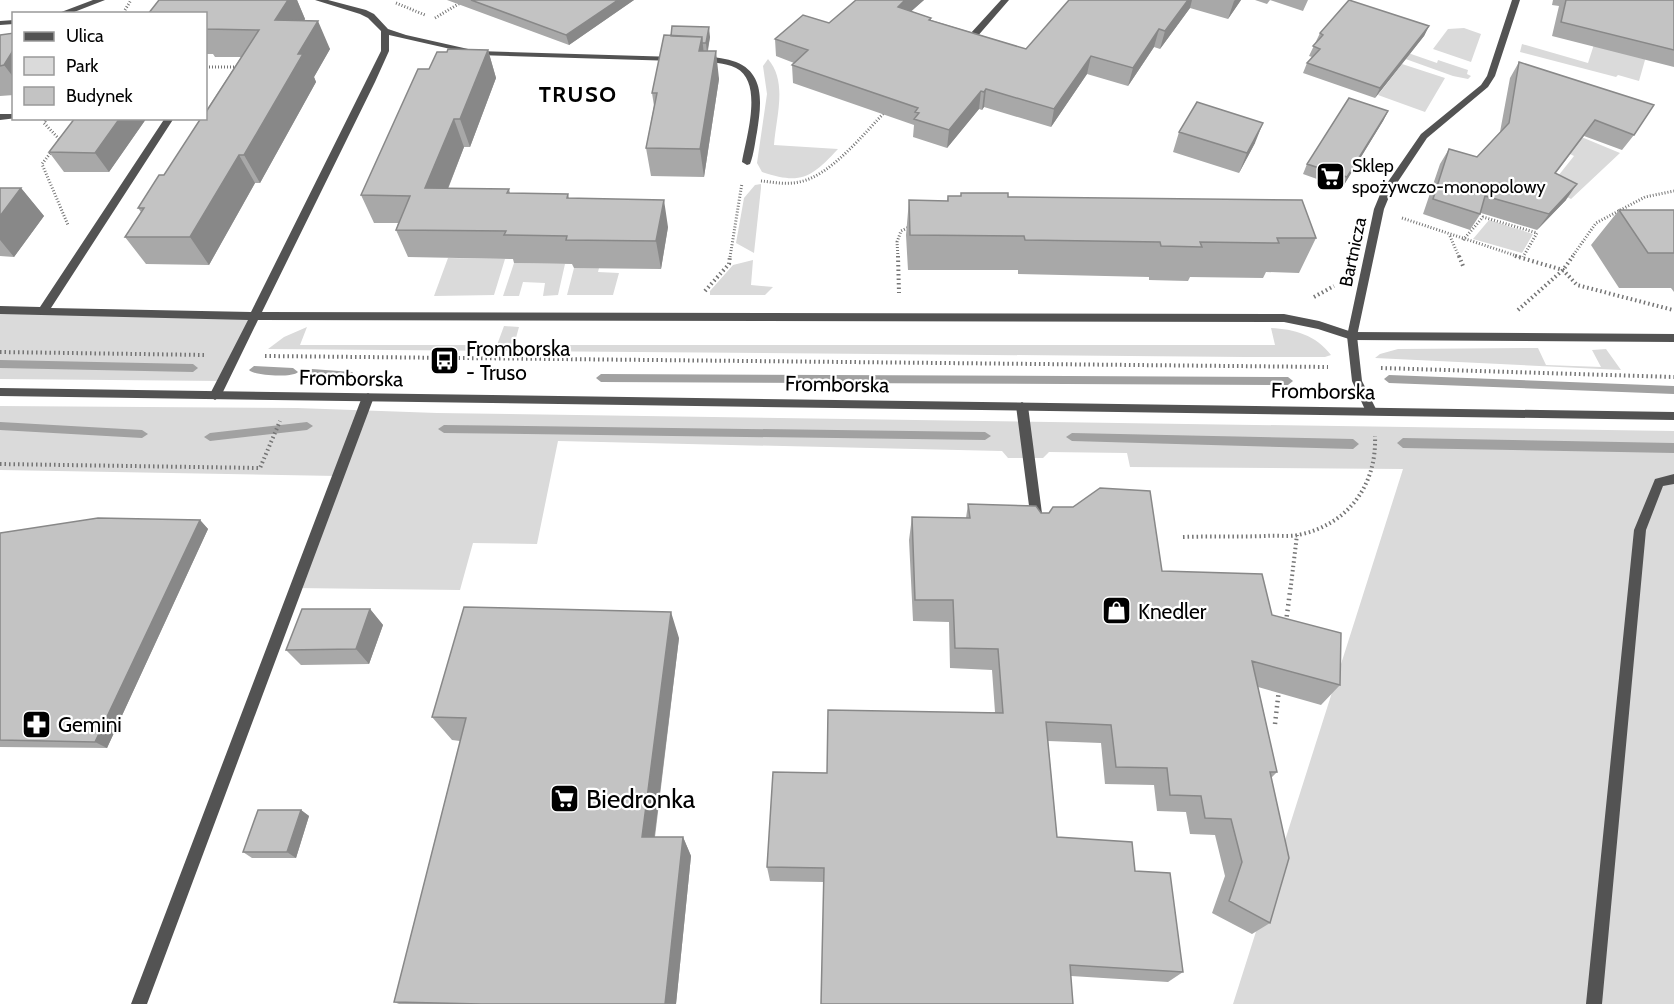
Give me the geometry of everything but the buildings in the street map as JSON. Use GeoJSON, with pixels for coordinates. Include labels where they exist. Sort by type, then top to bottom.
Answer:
{"type":"FeatureCollection","features":[{"type":"Feature","properties":{"kind":"street"},"geometry":{"type":"LineString","coordinates":[[66,12],[101,0]]}},
{"type":"Feature","properties":{"kind":"street"},"geometry":{"type":"LineString","coordinates":[[319,0],[363,12],[371,16],[385,31],[429,44],[477,53],[682,59]]}},
{"type":"Feature","properties":{"kind":"street"},"geometry":{"type":"LineString","coordinates":[[973,36],[1005,0]]}},
{"type":"Feature","properties":{"kind":"street","name":"Bartnicza"},"geometry":{"type":"LineString","coordinates":[[1371,411],[1357,381],[1352,336],[1379,209],[1386,192],[1424,136],[1484,87],[1491,76],[1515,0]]}},
{"type":"Feature","properties":{"kind":"street"},"geometry":{"type":"LineString","coordinates":[[215,396],[371,82],[385,51],[385,31]]}},
{"type":"Feature","properties":{"kind":"street"},"geometry":{"type":"LineString","coordinates":[[693,59],[726,60],[738,63],[752,74],[757,90],[747,162]]}},
{"type":"Feature","properties":{"kind":"street"},"geometry":{"type":"LineString","coordinates":[[43,311],[169,120]]}},
{"type":"Feature","properties":{"kind":"street"},"geometry":{"type":"LineString","coordinates":[[0,310],[255,316],[1284,318],[1319,325],[1352,336],[1674,338]]}},
{"type":"Feature","properties":{"kind":"street","name":"Fromborska"},"geometry":{"type":"LineString","coordinates":[[0,392],[1674,416]]}},
{"type":"Feature","properties":{"kind":"street"},"geometry":{"type":"LineString","coordinates":[[138,1004],[368,397]]}},
{"type":"Feature","properties":{"kind":"street"},"geometry":{"type":"LineString","coordinates":[[1022,406],[1038,530]]}},
{"type":"Feature","properties":{"kind":"street"},"geometry":{"type":"LineString","coordinates":[[1594,1004],[1640,530],[1659,482],[1674,479]]}},
{"type":"Feature","properties":{"kind":"path"},"geometry":{"type":"LineString","coordinates":[[387,0],[434,18]]}},
{"type":"Feature","properties":{"kind":"path"},"geometry":{"type":"LineString","coordinates":[[207,67],[247,67]]}},
{"type":"Feature","properties":{"kind":"path"},"geometry":{"type":"LineString","coordinates":[[742,180],[803,181],[847,150],[888,108]]}},
{"type":"Feature","properties":{"kind":"path"},"geometry":{"type":"LineString","coordinates":[[46,120],[44,123],[60,140],[42,164],[70,230]]}},
{"type":"Feature","properties":{"kind":"path"},"geometry":{"type":"LineString","coordinates":[[703,294],[729,264],[747,162]]}},
{"type":"Feature","properties":{"kind":"path"},"geometry":{"type":"LineString","coordinates":[[1516,312],[1563,270],[1596,223],[1645,197],[1674,191]]}},
{"type":"Feature","properties":{"kind":"path"},"geometry":{"type":"LineString","coordinates":[[1379,209],[1450,236],[1563,270],[1577,285],[1674,310]]}},
{"type":"Feature","properties":{"kind":"path"},"geometry":{"type":"LineString","coordinates":[[1463,240],[1483,217],[1537,233],[1523,257]]}},
{"type":"Feature","properties":{"kind":"path"},"geometry":{"type":"LineString","coordinates":[[899,298],[897,242],[901,231],[920,222]]}},
{"type":"Feature","properties":{"kind":"path"},"geometry":{"type":"LineString","coordinates":[[1450,236],[1463,266]]}},
{"type":"Feature","properties":{"kind":"path"},"geometry":{"type":"LineString","coordinates":[[0,352],[1355,367],[1674,377]]}},
{"type":"Feature","properties":{"kind":"path"},"geometry":{"type":"LineString","coordinates":[[1183,537],[1297,535],[1325,525],[1349,509],[1368,488],[1374,469],[1376,443],[1371,411]]}},
{"type":"Feature","properties":{"kind":"path"},"geometry":{"type":"LineString","coordinates":[[0,464],[260,468],[280,421]]}},
{"type":"Feature","properties":{"kind":"path"},"geometry":{"type":"LineString","coordinates":[[1285,630],[1297,535]]}},
{"type":"Feature","properties":{"kind":"path"},"geometry":{"type":"LineString","coordinates":[[1275,724],[1280,677]]}},
{"type":"Feature","properties":{"kind":"green space"},"geometry":{"type":"Polygon","coordinates":[[[1464,28],[1481,34],[1471,62],[1433,49],[1448,29],[1464,28]]]}},
{"type":"Feature","properties":{"kind":"green space"},"geometry":{"type":"Polygon","coordinates":[[[1597,35],[1647,53],[1639,81],[1520,52],[1522,44],[1588,63],[1597,35]]]}},
{"type":"Feature","properties":{"kind":"green space"},"geometry":{"type":"Polygon","coordinates":[[[1365,38],[1437,63],[1438,60],[1468,70],[1467,74],[1471,76],[1468,79],[1453,76],[1361,43],[1365,38]]]}},
{"type":"Feature","properties":{"kind":"green space"},"geometry":{"type":"Polygon","coordinates":[[[768,59],[778,78],[779,89],[774,145],[838,149],[820,167],[804,176],[787,178],[775,176],[762,172],[757,163],[767,94],[763,66],[768,59]]]}},
{"type":"Feature","properties":{"kind":"green space"},"geometry":{"type":"Polygon","coordinates":[[[1402,64],[1445,78],[1425,112],[1378,95],[1402,64]]]}},
{"type":"Feature","properties":{"kind":"green space"},"geometry":{"type":"Polygon","coordinates":[[[1579,136],[1620,153],[1571,199],[1532,180],[1558,176],[1574,156],[1566,152],[1579,136]]]}},
{"type":"Feature","properties":{"kind":"green space"},"geometry":{"type":"Polygon","coordinates":[[[761,184],[754,253],[736,243],[744,198],[755,185],[761,184]]]}},
{"type":"Feature","properties":{"kind":"green space"},"geometry":{"type":"Polygon","coordinates":[[[1489,220],[1533,234],[1522,253],[1473,239],[1489,220]]]}},
{"type":"Feature","properties":{"kind":"green space"},"geometry":{"type":"Polygon","coordinates":[[[448,258],[505,259],[494,295],[434,296],[448,258]]]}},
{"type":"Feature","properties":{"kind":"green space"},"geometry":{"type":"Polygon","coordinates":[[[753,260],[751,285],[773,287],[765,295],[710,295],[710,291],[733,265],[753,260]]]}},
{"type":"Feature","properties":{"kind":"green space"},"geometry":{"type":"Polygon","coordinates":[[[514,263],[565,264],[558,295],[543,296],[545,283],[523,282],[519,296],[503,296],[514,263]]]}},
{"type":"Feature","properties":{"kind":"green space"},"geometry":{"type":"Polygon","coordinates":[[[574,268],[599,268],[598,272],[619,273],[613,295],[567,295],[574,268]]]}},
{"type":"Feature","properties":{"kind":"green space"},"geometry":{"type":"Polygon","coordinates":[[[0,310],[255,316],[223,381],[0,379],[0,310]]]}},
{"type":"Feature","properties":{"kind":"green space"},"geometry":{"type":"Polygon","coordinates":[[[504,326],[519,327],[514,345],[1275,345],[1271,328],[1304,334],[1319,342],[1331,355],[1325,357],[1245,357],[268,349],[284,337],[307,327],[300,345],[497,345],[504,326]]]}},
{"type":"Feature","properties":{"kind":"green space"},"geometry":{"type":"Polygon","coordinates":[[[1538,348],[1546,365],[1601,367],[1592,350],[1606,349],[1621,370],[1375,358],[1380,354],[1398,349],[1538,348]]]}},
{"type":"Feature","properties":{"kind":"green space"},"geometry":{"type":"Polygon","coordinates":[[[0,406],[297,408],[437,413],[1674,431],[1674,1004],[1233,1004],[1403,469],[1130,467],[1127,453],[1049,452],[1043,458],[1008,458],[1002,451],[558,441],[537,544],[473,543],[460,590],[295,588],[337,476],[0,470],[0,406]]]}},
{"type":"Feature","properties":{"kind":"waterway"},"geometry":{"type":"LineString","coordinates":[[0,364],[193,368]]}},
{"type":"Feature","properties":{"kind":"waterway"},"geometry":{"type":"LineString","coordinates":[[254,370],[293,372]]}},
{"type":"Feature","properties":{"kind":"waterway"},"geometry":{"type":"LineString","coordinates":[[312,373],[352,376]]}},
{"type":"Feature","properties":{"kind":"waterway"},"geometry":{"type":"LineString","coordinates":[[601,378],[1288,381]]}},
{"type":"Feature","properties":{"kind":"waterway"},"geometry":{"type":"LineString","coordinates":[[1389,379],[1674,390]]}},
{"type":"Feature","properties":{"kind":"waterway"},"geometry":{"type":"LineString","coordinates":[[0,426],[142,434]]}},
{"type":"Feature","properties":{"kind":"waterway"},"geometry":{"type":"LineString","coordinates":[[210,437],[307,426]]}},
{"type":"Feature","properties":{"kind":"waterway"},"geometry":{"type":"LineString","coordinates":[[444,429],[985,436]]}},
{"type":"Feature","properties":{"kind":"waterway"},"geometry":{"type":"LineString","coordinates":[[1072,437],[1353,444]]}},
{"type":"Feature","properties":{"kind":"waterway"},"geometry":{"type":"LineString","coordinates":[[1403,443],[1674,448]]}},
{"type":"Feature","properties":{"kind":"place","name":"Sklep spożywczo-monopolowy"},"geometry":{"type":"Point","coordinates":[1331,176]}},
{"type":"Feature","properties":{"kind":"place","name":"Fromborska - Truso"},"geometry":{"type":"Point","coordinates":[445,360]}},
{"type":"Feature","properties":{"kind":"place","name":"Knedler"},"geometry":{"type":"Point","coordinates":[1117,611]}},
{"type":"Feature","properties":{"kind":"place","name":"Gemini"},"geometry":{"type":"Point","coordinates":[37,724]}},
{"type":"Feature","properties":{"kind":"place","name":"Biedronka"},"geometry":{"type":"Point","coordinates":[565,799]}},
{"type":"Feature","properties":{"kind":"district","name":"TRUSO"},"geometry":{"type":"Point","coordinates":[578,94]}}]}
